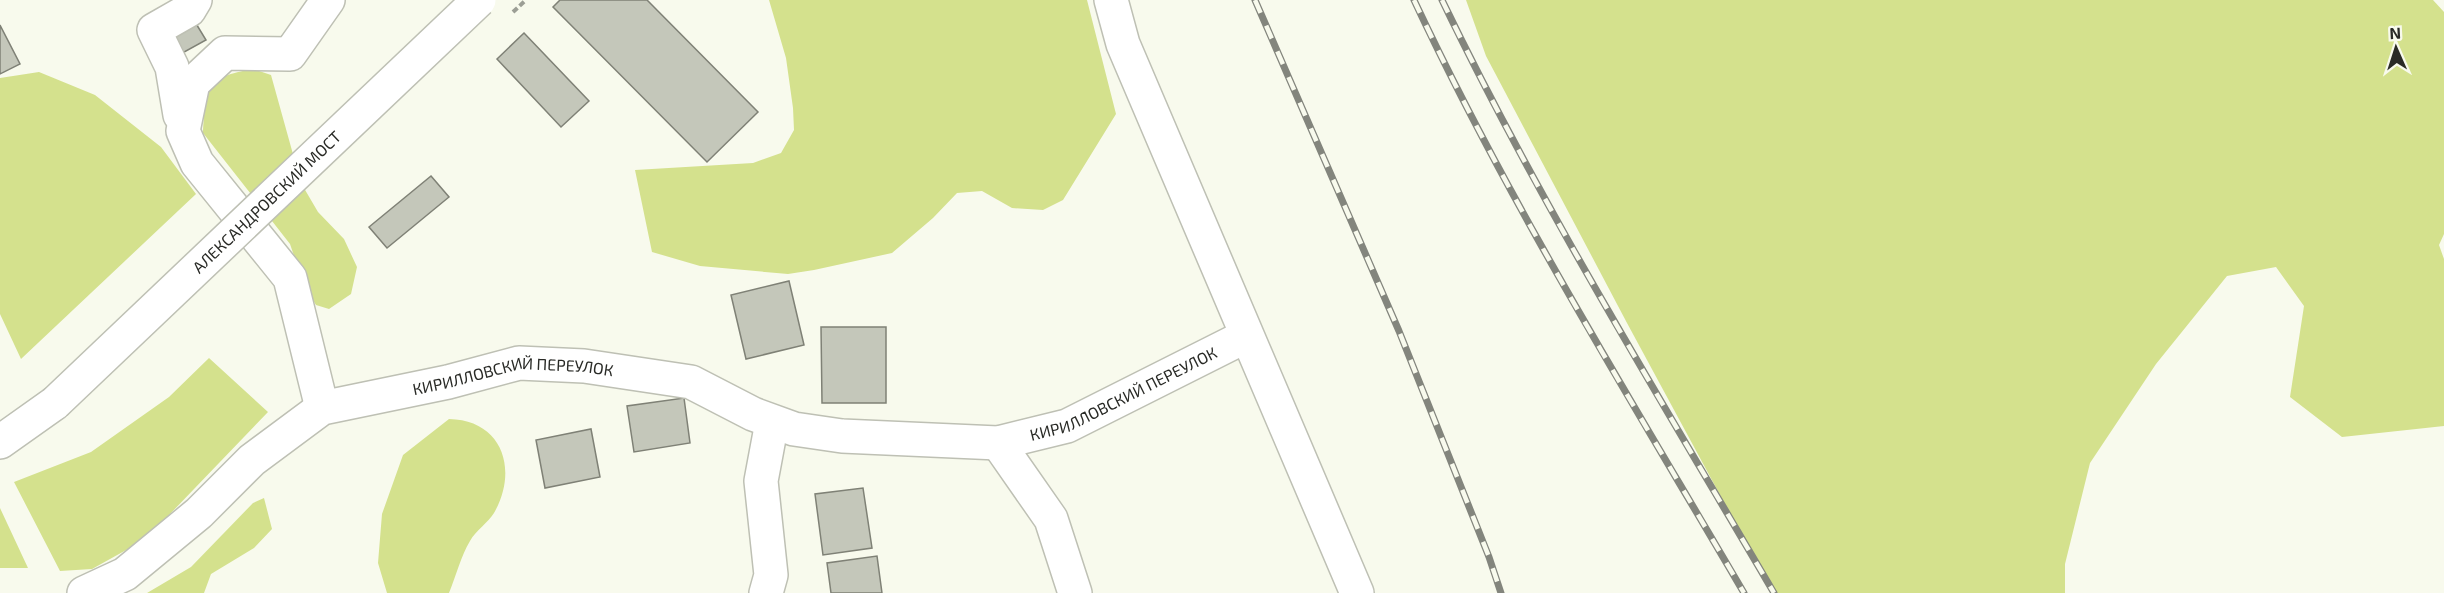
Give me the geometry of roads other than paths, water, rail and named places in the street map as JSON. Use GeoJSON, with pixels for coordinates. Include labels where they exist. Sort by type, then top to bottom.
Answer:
{"type":"FeatureCollection","features":[{"type":"Feature","properties":{"kind":"street"},"geometry":{"type":"LineString","coordinates":[[195,0],[189,10],[154,30],[172,67],[183,131],[197,163],[290,278],[322,408]]}},
{"type":"Feature","properties":{"kind":"street"},"geometry":{"type":"LineString","coordinates":[[183,131],[193,83],[225,53],[290,54],[328,0]]}},
{"type":"Feature","properties":{"kind":"street","name":"АЛЕКСАНДРОВСКИЙ МОСТ"},"geometry":{"type":"LineString","coordinates":[[0,442],[55,403],[479,0]]}},
{"type":"Feature","properties":{"kind":"street"},"geometry":{"type":"LineString","coordinates":[[1111,0],[1123,45],[1358,593]]}},
{"type":"Feature","properties":{"kind":"street","name":"КИРИЛЛОВСКИЙ ПЕРЕУЛОК"},"geometry":{"type":"LineString","coordinates":[[84,593],[125,574],[199,513],[252,460],[322,408],[448,382],[519,363],[584,366],[691,382],[753,414],[794,429],[842,436],[998,444],[1067,426],[1246,336]]}},
{"type":"Feature","properties":{"kind":"street"},"geometry":{"type":"LineString","coordinates":[[766,593],[771,574],[761,481],[772,422]]}},
{"type":"Feature","properties":{"kind":"street"},"geometry":{"type":"LineString","coordinates":[[998,444],[1051,519],[1075,593]]}},
{"type":"Feature","properties":{"kind":"railway"},"geometry":{"type":"LineString","coordinates":[[1255,0],[1399,331],[1489,557],[1501,593]]}},
{"type":"Feature","properties":{"kind":"railway"},"geometry":{"type":"LineString","coordinates":[[1414,0],[1490,152],[1572,300],[1744,593]]}},
{"type":"Feature","properties":{"kind":"railway"},"geometry":{"type":"LineString","coordinates":[[1442,0],[1560,226],[1774,593]]}}]}
